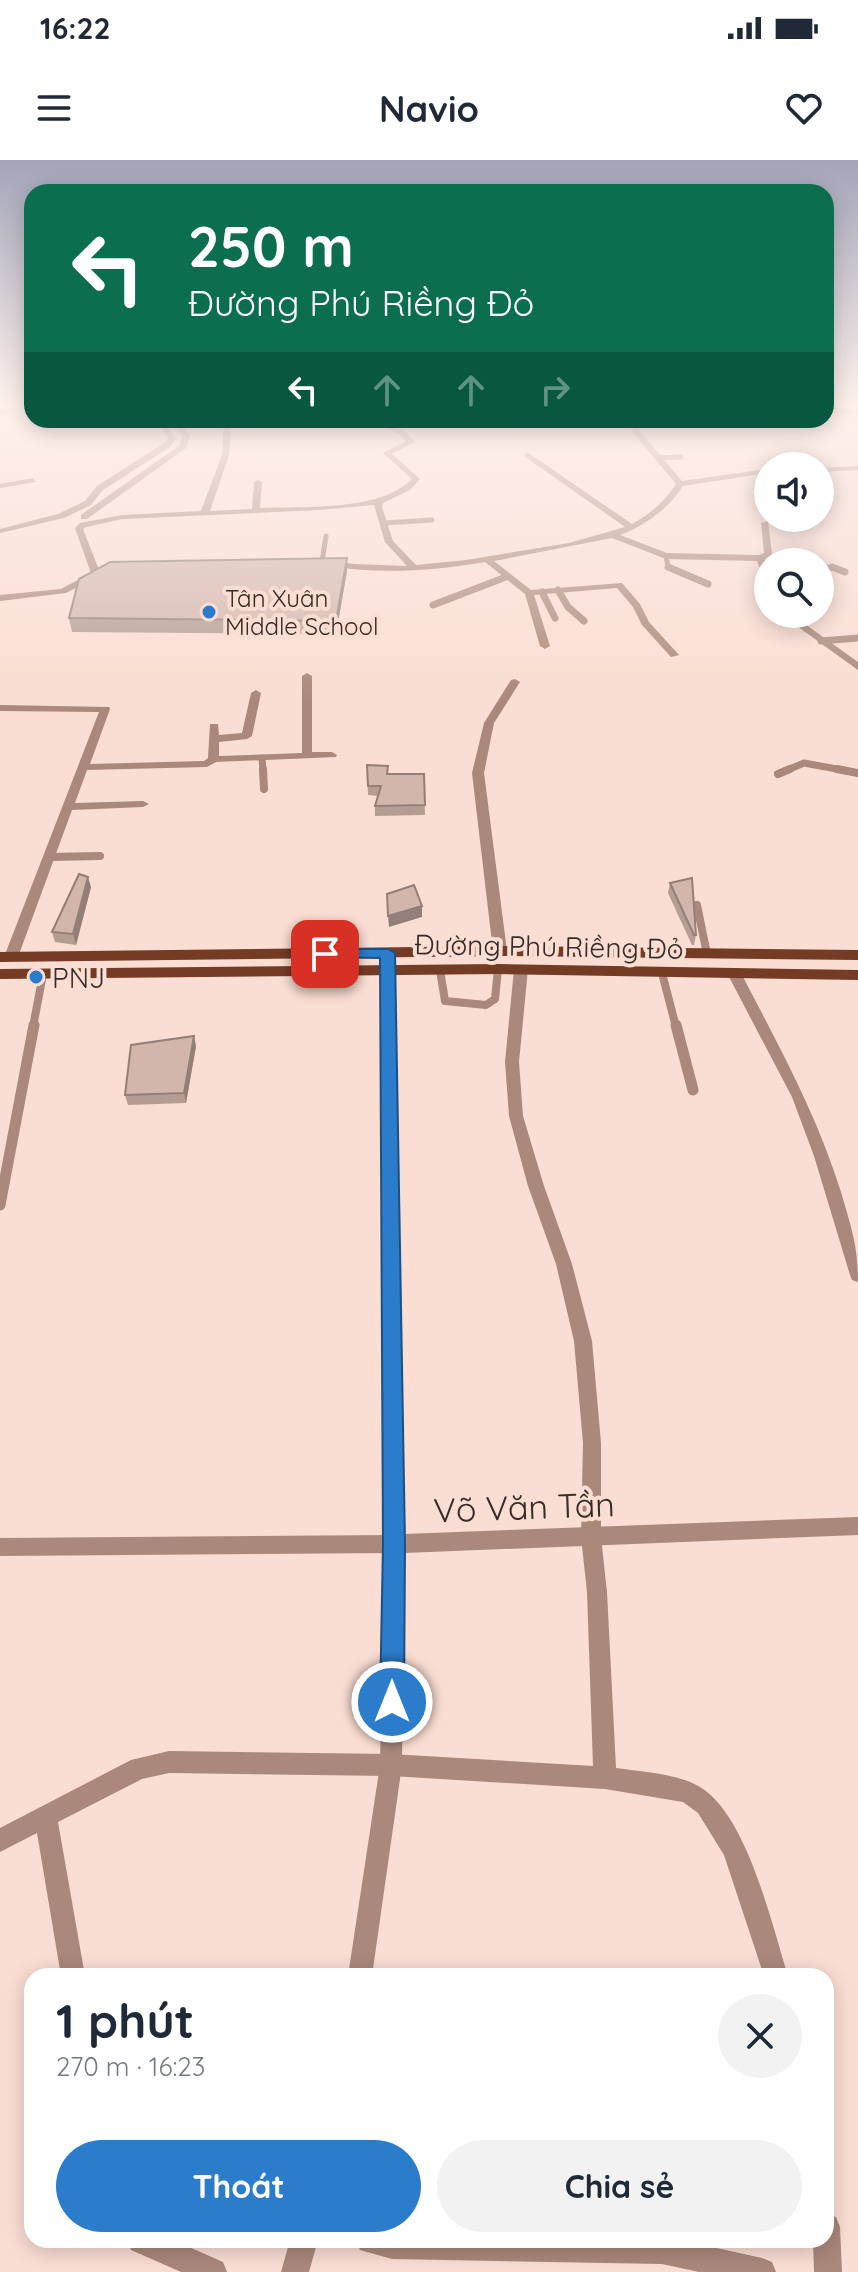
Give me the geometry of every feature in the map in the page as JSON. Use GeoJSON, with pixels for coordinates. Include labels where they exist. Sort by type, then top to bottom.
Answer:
{"type":"FeatureCollection","features":[{"type":"Feature","properties":{"kind":"main road","name":"Đường Phú Riềng Đỏ"},"geometry":{"type":"LineString","coordinates":[[0,974],[707,954],[858,955]]}},
{"type":"Feature","properties":{"kind":"main road","name":"Đường Phú Riềng Đỏ"},"geometry":{"type":"LineString","coordinates":[[6,957],[387,962],[440,970],[499,960],[521,969],[858,975]]}},
{"type":"Feature","properties":{"kind":"street"},"geometry":{"type":"LineString","coordinates":[[0,531],[61,516],[83,506]]}},
{"type":"Feature","properties":{"kind":"street"},"geometry":{"type":"LineString","coordinates":[[96,574],[79,528],[79,519],[98,506]]}},
{"type":"Feature","properties":{"kind":"street"},"geometry":{"type":"LineString","coordinates":[[205,512],[207,506]]}},
{"type":"Feature","properties":{"kind":"street"},"geometry":{"type":"LineString","coordinates":[[256,506],[256,510]]}},
{"type":"Feature","properties":{"kind":"street"},"geometry":{"type":"LineString","coordinates":[[79,528],[122,517],[343,506]]}},
{"type":"Feature","properties":{"kind":"street"},"geometry":{"type":"LineString","coordinates":[[380,506],[389,542],[412,566]]}},
{"type":"Feature","properties":{"kind":"street"},"geometry":{"type":"LineString","coordinates":[[600,506],[632,528]]}},
{"type":"Feature","properties":{"kind":"street"},"geometry":{"type":"LineString","coordinates":[[317,562],[361,568],[486,559],[571,545],[632,528],[664,506]]}},
{"type":"Feature","properties":{"kind":"street"},"geometry":{"type":"LineString","coordinates":[[610,534],[666,556],[754,562]]}},
{"type":"Feature","properties":{"kind":"street"},"geometry":{"type":"LineString","coordinates":[[486,559],[529,593],[545,646]]}},
{"type":"Feature","properties":{"kind":"street"},"geometry":{"type":"LineString","coordinates":[[0,598],[63,591],[106,569]]}},
{"type":"Feature","properties":{"kind":"street"},"geometry":{"type":"LineString","coordinates":[[529,593],[613,584],[622,587],[637,606],[645,623],[674,655]]}},
{"type":"Feature","properties":{"kind":"street"},"geometry":{"type":"LineString","coordinates":[[804,628],[858,667]]}},
{"type":"Feature","properties":{"kind":"street"},"geometry":{"type":"LineString","coordinates":[[307,676],[307,756]]}},
{"type":"Feature","properties":{"kind":"street"},"geometry":{"type":"LineString","coordinates":[[499,960],[478,773],[489,723],[515,682]]}},
{"type":"Feature","properties":{"kind":"street"},"geometry":{"type":"LineString","coordinates":[[214,739],[247,736],[256,693]]}},
{"type":"Feature","properties":{"kind":"street"},"geometry":{"type":"LineString","coordinates":[[0,708],[105,709],[81,767],[51,857],[6,957]]}},
{"type":"Feature","properties":{"kind":"street"},"geometry":{"type":"LineString","coordinates":[[213,759],[214,726]]}},
{"type":"Feature","properties":{"kind":"street"},"geometry":{"type":"LineString","coordinates":[[81,767],[207,764],[213,759],[332,755]]}},
{"type":"Feature","properties":{"kind":"street"},"geometry":{"type":"LineString","coordinates":[[67,807],[143,804]]}},
{"type":"Feature","properties":{"kind":"street"},"geometry":{"type":"LineString","coordinates":[[361,1968],[391,1765],[394,1544],[387,962]]}},
{"type":"Feature","properties":{"kind":"street"},"geometry":{"type":"LineString","coordinates":[[521,969],[512,1062],[516,1116],[536,1186],[564,1264],[583,1341],[592,1443],[591,1537],[597,1592],[605,1778]]}},
{"type":"Feature","properties":{"kind":"street"},"geometry":{"type":"LineString","coordinates":[[735,975],[799,1097],[822,1156],[858,1275]]}},
{"type":"Feature","properties":{"kind":"street","name":"Võ Văn Tần"},"geometry":{"type":"LineString","coordinates":[[0,1547],[394,1544],[858,1526]]}},
{"type":"Feature","properties":{"kind":"street"},"geometry":{"type":"LineString","coordinates":[[0,1840],[139,1768],[169,1762],[391,1765],[605,1778],[692,1794],[712,1811],[728,1832],[773,1968]]}},
{"type":"Feature","properties":{"kind":"street"},"geometry":{"type":"LineString","coordinates":[[46,1816],[72,1968]]}},
{"type":"Feature","properties":{"kind":"street"},"geometry":{"type":"LineString","coordinates":[[159,2248],[213,2272]]}},
{"type":"Feature","properties":{"kind":"street"},"geometry":{"type":"LineString","coordinates":[[295,2272],[302,2248]]}},
{"type":"Feature","properties":{"kind":"street"},"geometry":{"type":"LineString","coordinates":[[554,2248],[662,2250],[762,2272]]}},
{"type":"Feature","properties":{"kind":"street"},"geometry":{"type":"LineString","coordinates":[[827,2248],[828,2272]]}},
{"type":"Feature","properties":{"kind":"lane"},"geometry":{"type":"LineString","coordinates":[[384,523],[432,520]]}},
{"type":"Feature","properties":{"kind":"lane"},"geometry":{"type":"LineString","coordinates":[[317,562],[326,536]]}},
{"type":"Feature","properties":{"kind":"lane"},"geometry":{"type":"LineString","coordinates":[[666,556],[668,567],[708,584]]}},
{"type":"Feature","properties":{"kind":"lane"},"geometry":{"type":"LineString","coordinates":[[834,567],[845,572]]}},
{"type":"Feature","properties":{"kind":"lane"},"geometry":{"type":"LineString","coordinates":[[433,605],[461,597],[477,586],[506,577]]}},
{"type":"Feature","properties":{"kind":"lane"},"geometry":{"type":"LineString","coordinates":[[558,590],[568,607],[584,621]]}},
{"type":"Feature","properties":{"kind":"lane"},"geometry":{"type":"LineString","coordinates":[[542,592],[555,618]]}},
{"type":"Feature","properties":{"kind":"lane"},"geometry":{"type":"LineString","coordinates":[[821,641],[858,638]]}},
{"type":"Feature","properties":{"kind":"lane"},"geometry":{"type":"LineString","coordinates":[[262,758],[264,789]]}},
{"type":"Feature","properties":{"kind":"lane"},"geometry":{"type":"LineString","coordinates":[[778,774],[804,763],[858,773]]}},
{"type":"Feature","properties":{"kind":"lane"},"geometry":{"type":"LineString","coordinates":[[51,857],[100,856]]}},
{"type":"Feature","properties":{"kind":"lane"},"geometry":{"type":"LineString","coordinates":[[697,905],[707,954]]}},
{"type":"Feature","properties":{"kind":"lane"},"geometry":{"type":"LineString","coordinates":[[440,970],[445,1001],[486,1005],[495,999],[499,960]]}},
{"type":"Feature","properties":{"kind":"lane"},"geometry":{"type":"LineString","coordinates":[[662,973],[693,1090]]}},
{"type":"Feature","properties":{"kind":"lane"},"geometry":{"type":"LineString","coordinates":[[0,1205],[43,974]]}},
{"type":"Feature","properties":{"kind":"building","name":"Tân Xuân Middle School"},"geometry":{"type":"Polygon","coordinates":[[[347,558],[336,621],[69,618],[79,579],[110,562],[347,558]]]}},
{"type":"Feature","properties":{"kind":"building"},"geometry":{"type":"Polygon","coordinates":[[[367,765],[388,766],[387,774],[424,774],[425,805],[375,806],[381,786],[368,786],[367,765]]]}},
{"type":"Feature","properties":{"kind":"building"},"geometry":{"type":"Polygon","coordinates":[[[79,874],[88,877],[73,934],[52,932],[79,874]]]}},
{"type":"Feature","properties":{"kind":"building"},"geometry":{"type":"Polygon","coordinates":[[[692,878],[696,935],[670,883],[692,878]]]}},
{"type":"Feature","properties":{"kind":"building"},"geometry":{"type":"Polygon","coordinates":[[[414,885],[422,906],[388,916],[387,894],[414,885]]]}},
{"type":"Feature","properties":{"kind":"building"},"geometry":{"type":"Polygon","coordinates":[[[194,1036],[184,1093],[125,1095],[131,1045],[194,1036]]]}},
{"type":"Feature","properties":{"kind":"place","name":"Tân Xuân Middle School"},"geometry":{"type":"Point","coordinates":[209,612]}},
{"type":"Feature","properties":{"kind":"place","name":"PNJ"},"geometry":{"type":"Point","coordinates":[36,977]}},
{"type":"Feature","properties":{"kind":"route"},"geometry":{"type":"LineString","coordinates":[[325,954],[388,953],[394,1544],[392,1702]]}}]}
